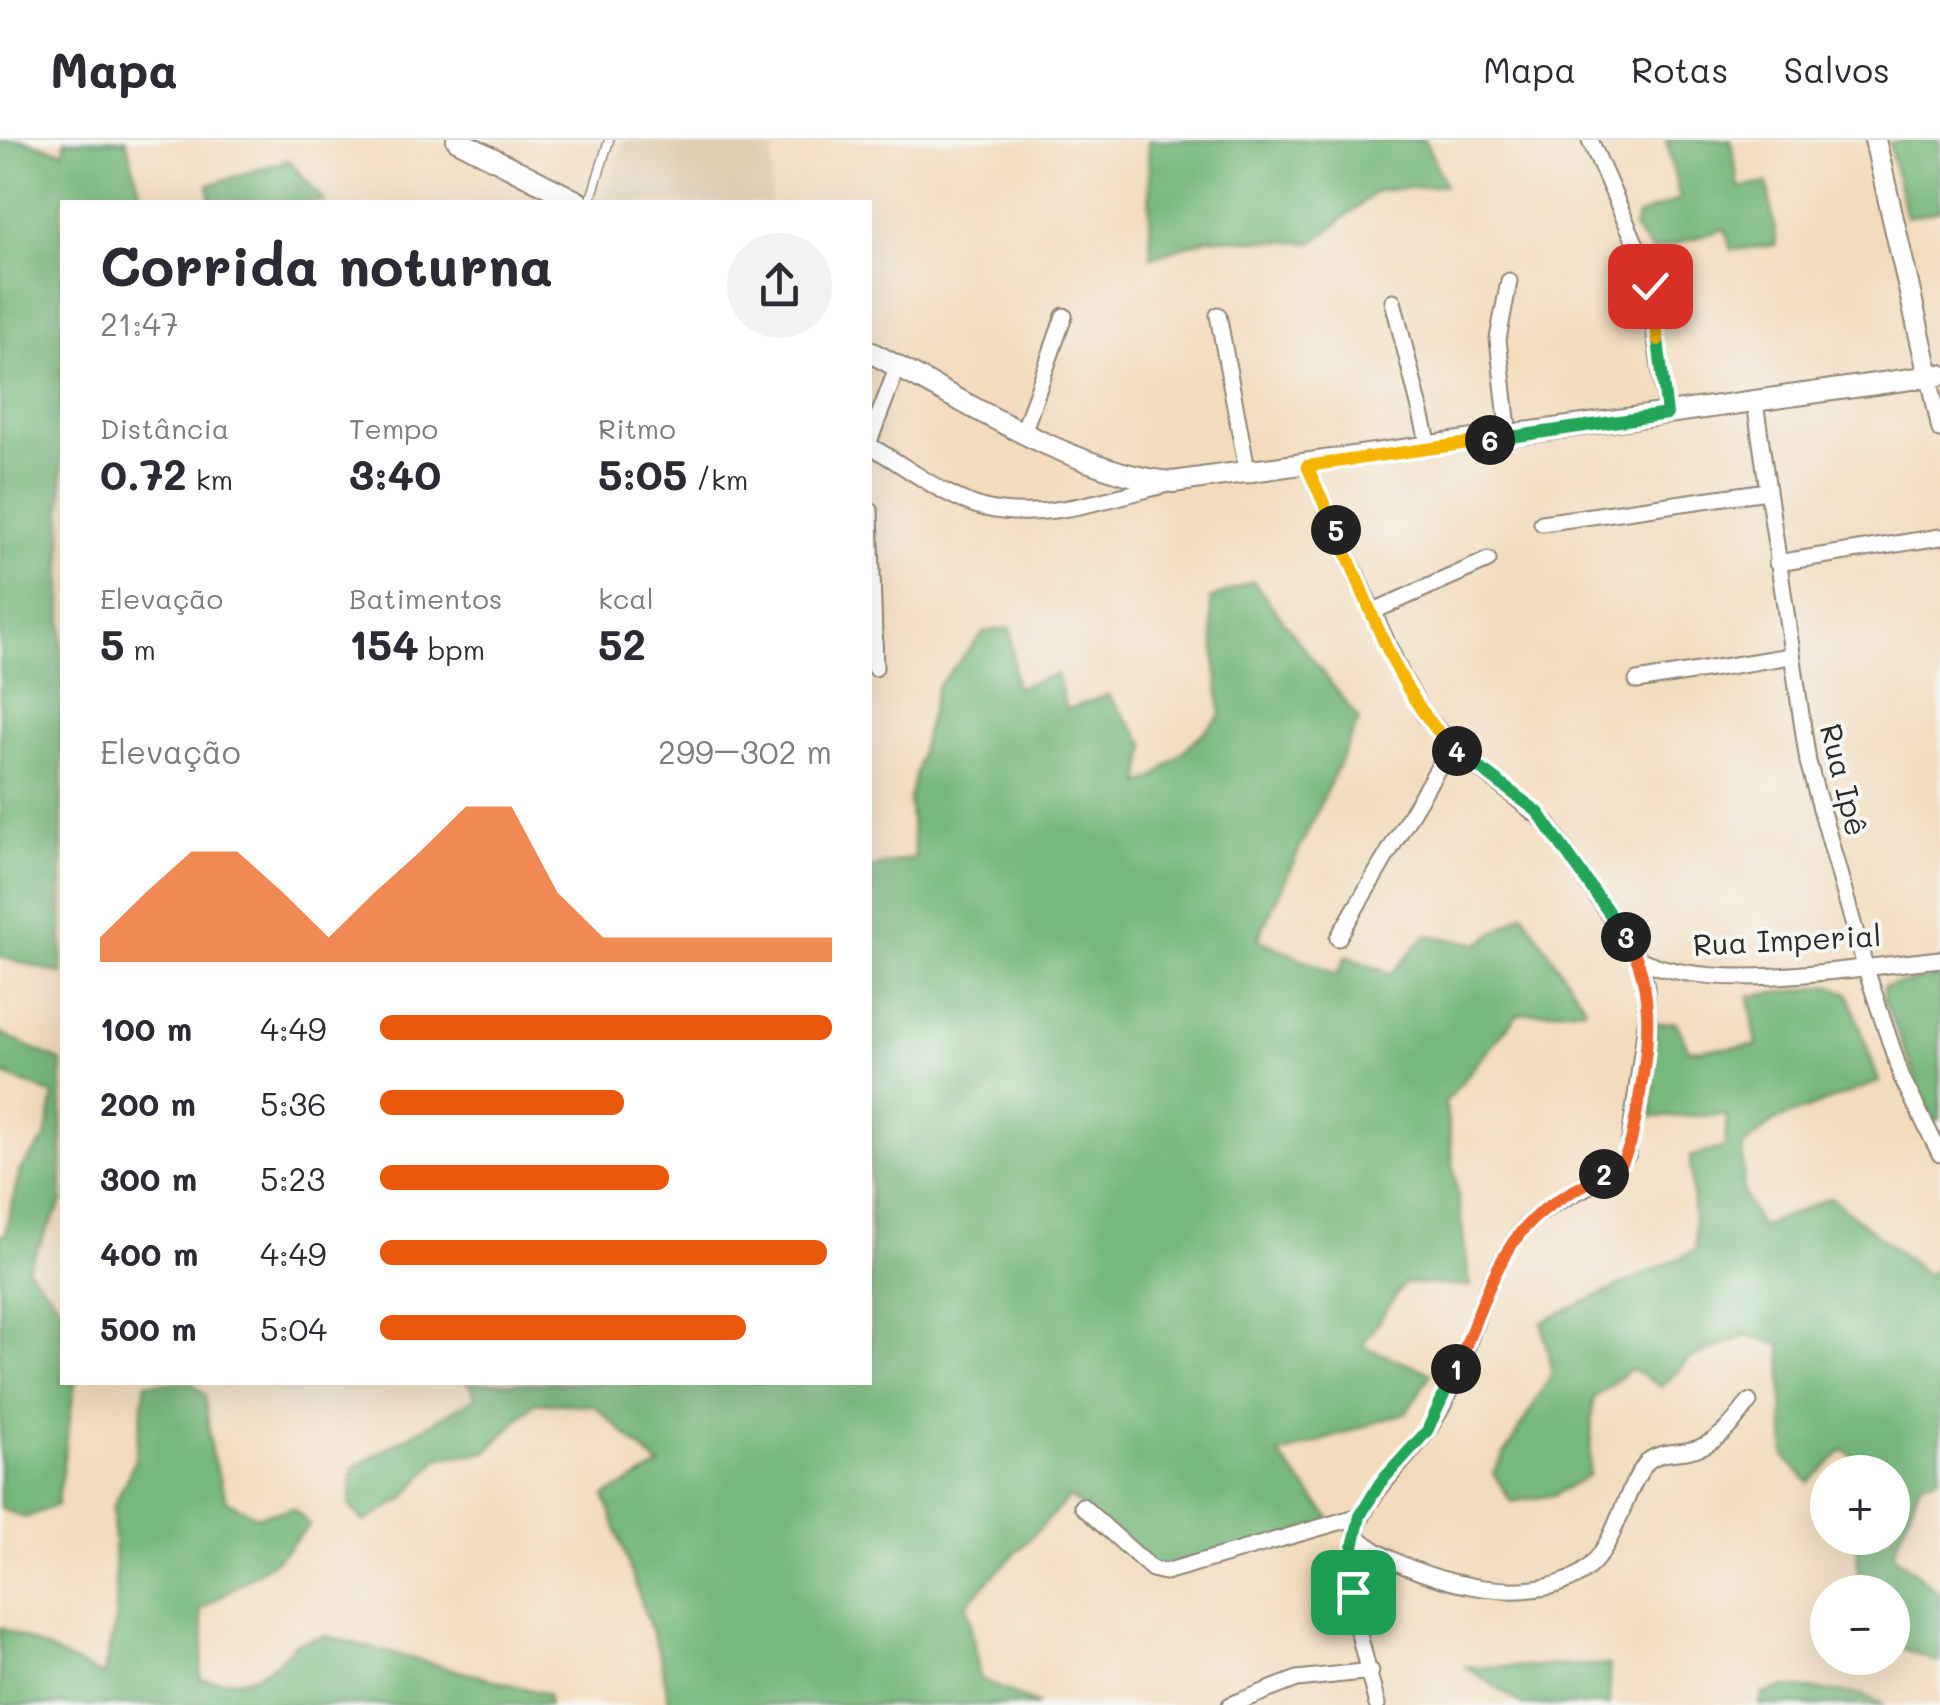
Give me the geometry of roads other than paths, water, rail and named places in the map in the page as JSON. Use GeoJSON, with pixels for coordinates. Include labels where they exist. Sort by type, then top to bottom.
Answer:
{"type":"FeatureCollection","features":[{"type":"Feature","properties":{"kind":"street"},"geometry":{"type":"LineString","coordinates":[[1590,140],[1645,265],[1667,414]]}},
{"type":"Feature","properties":{"kind":"street"},"geometry":{"type":"LineString","coordinates":[[1875,140],[1934,376],[1940,430]]}},
{"type":"Feature","properties":{"kind":"street"},"geometry":{"type":"LineString","coordinates":[[465,142],[574,200]]}},
{"type":"Feature","properties":{"kind":"street"},"geometry":{"type":"LineString","coordinates":[[1509,437],[1498,339],[1510,281]]}},
{"type":"Feature","properties":{"kind":"street"},"geometry":{"type":"LineString","coordinates":[[1393,301],[1430,448]]}},
{"type":"Feature","properties":{"kind":"street"},"geometry":{"type":"LineString","coordinates":[[1218,315],[1248,475]]}},
{"type":"Feature","properties":{"kind":"street"},"geometry":{"type":"LineString","coordinates":[[1024,430],[1064,316]]}},
{"type":"Feature","properties":{"kind":"street"},"geometry":{"type":"LineString","coordinates":[[872,353],[1118,474],[1174,482]]}},
{"type":"Feature","properties":{"kind":"street"},"geometry":{"type":"LineString","coordinates":[[872,438],[898,366]]}},
{"type":"Feature","properties":{"kind":"street"},"geometry":{"type":"LineString","coordinates":[[872,444],[961,498],[994,510],[1070,506],[1174,482],[1248,475],[1934,376]]}},
{"type":"Feature","properties":{"kind":"street","name":"Rua Ipê"},"geometry":{"type":"LineString","coordinates":[[1755,402],[1808,762],[1865,966],[1912,1102],[1940,1154]]}},
{"type":"Feature","properties":{"kind":"street"},"geometry":{"type":"LineString","coordinates":[[1307,466],[1409,690],[1451,746],[1538,812],[1594,886],[1640,959],[1647,1016],[1628,1154],[1616,1166],[1542,1211],[1522,1230],[1498,1272],[1433,1422],[1380,1483],[1360,1516],[1355,1536],[1356,1622],[1371,1670],[1376,1705]]}},
{"type":"Feature","properties":{"kind":"street"},"geometry":{"type":"LineString","coordinates":[[1542,523],[1767,490]]}},
{"type":"Feature","properties":{"kind":"street"},"geometry":{"type":"LineString","coordinates":[[1777,563],[1940,537]]}},
{"type":"Feature","properties":{"kind":"street"},"geometry":{"type":"LineString","coordinates":[[1374,611],[1488,560]]}},
{"type":"Feature","properties":{"kind":"street"},"geometry":{"type":"LineString","coordinates":[[872,580],[875,668]]}},
{"type":"Feature","properties":{"kind":"street"},"geometry":{"type":"LineString","coordinates":[[1637,681],[1790,656]]}},
{"type":"Feature","properties":{"kind":"street"},"geometry":{"type":"LineString","coordinates":[[1338,938],[1451,746]]}},
{"type":"Feature","properties":{"kind":"street","name":"Rua Imperial"},"geometry":{"type":"LineString","coordinates":[[1640,959],[1695,976],[1940,959]]}},
{"type":"Feature","properties":{"kind":"street"},"geometry":{"type":"LineString","coordinates":[[1355,1536],[1381,1556],[1406,1567],[1472,1584],[1520,1592],[1556,1586],[1596,1561],[1648,1462],[1663,1453],[1709,1443],[1728,1428],[1749,1402]]}},
{"type":"Feature","properties":{"kind":"street"},"geometry":{"type":"LineString","coordinates":[[1082,1506],[1152,1569],[1165,1572],[1360,1516]]}},
{"type":"Feature","properties":{"kind":"street"},"geometry":{"type":"LineString","coordinates":[[1230,1705],[1297,1679],[1371,1670]]}},
{"type":"Feature","properties":{"kind":"lane"},"geometry":{"type":"LineString","coordinates":[[591,200],[609,140]]}}]}
